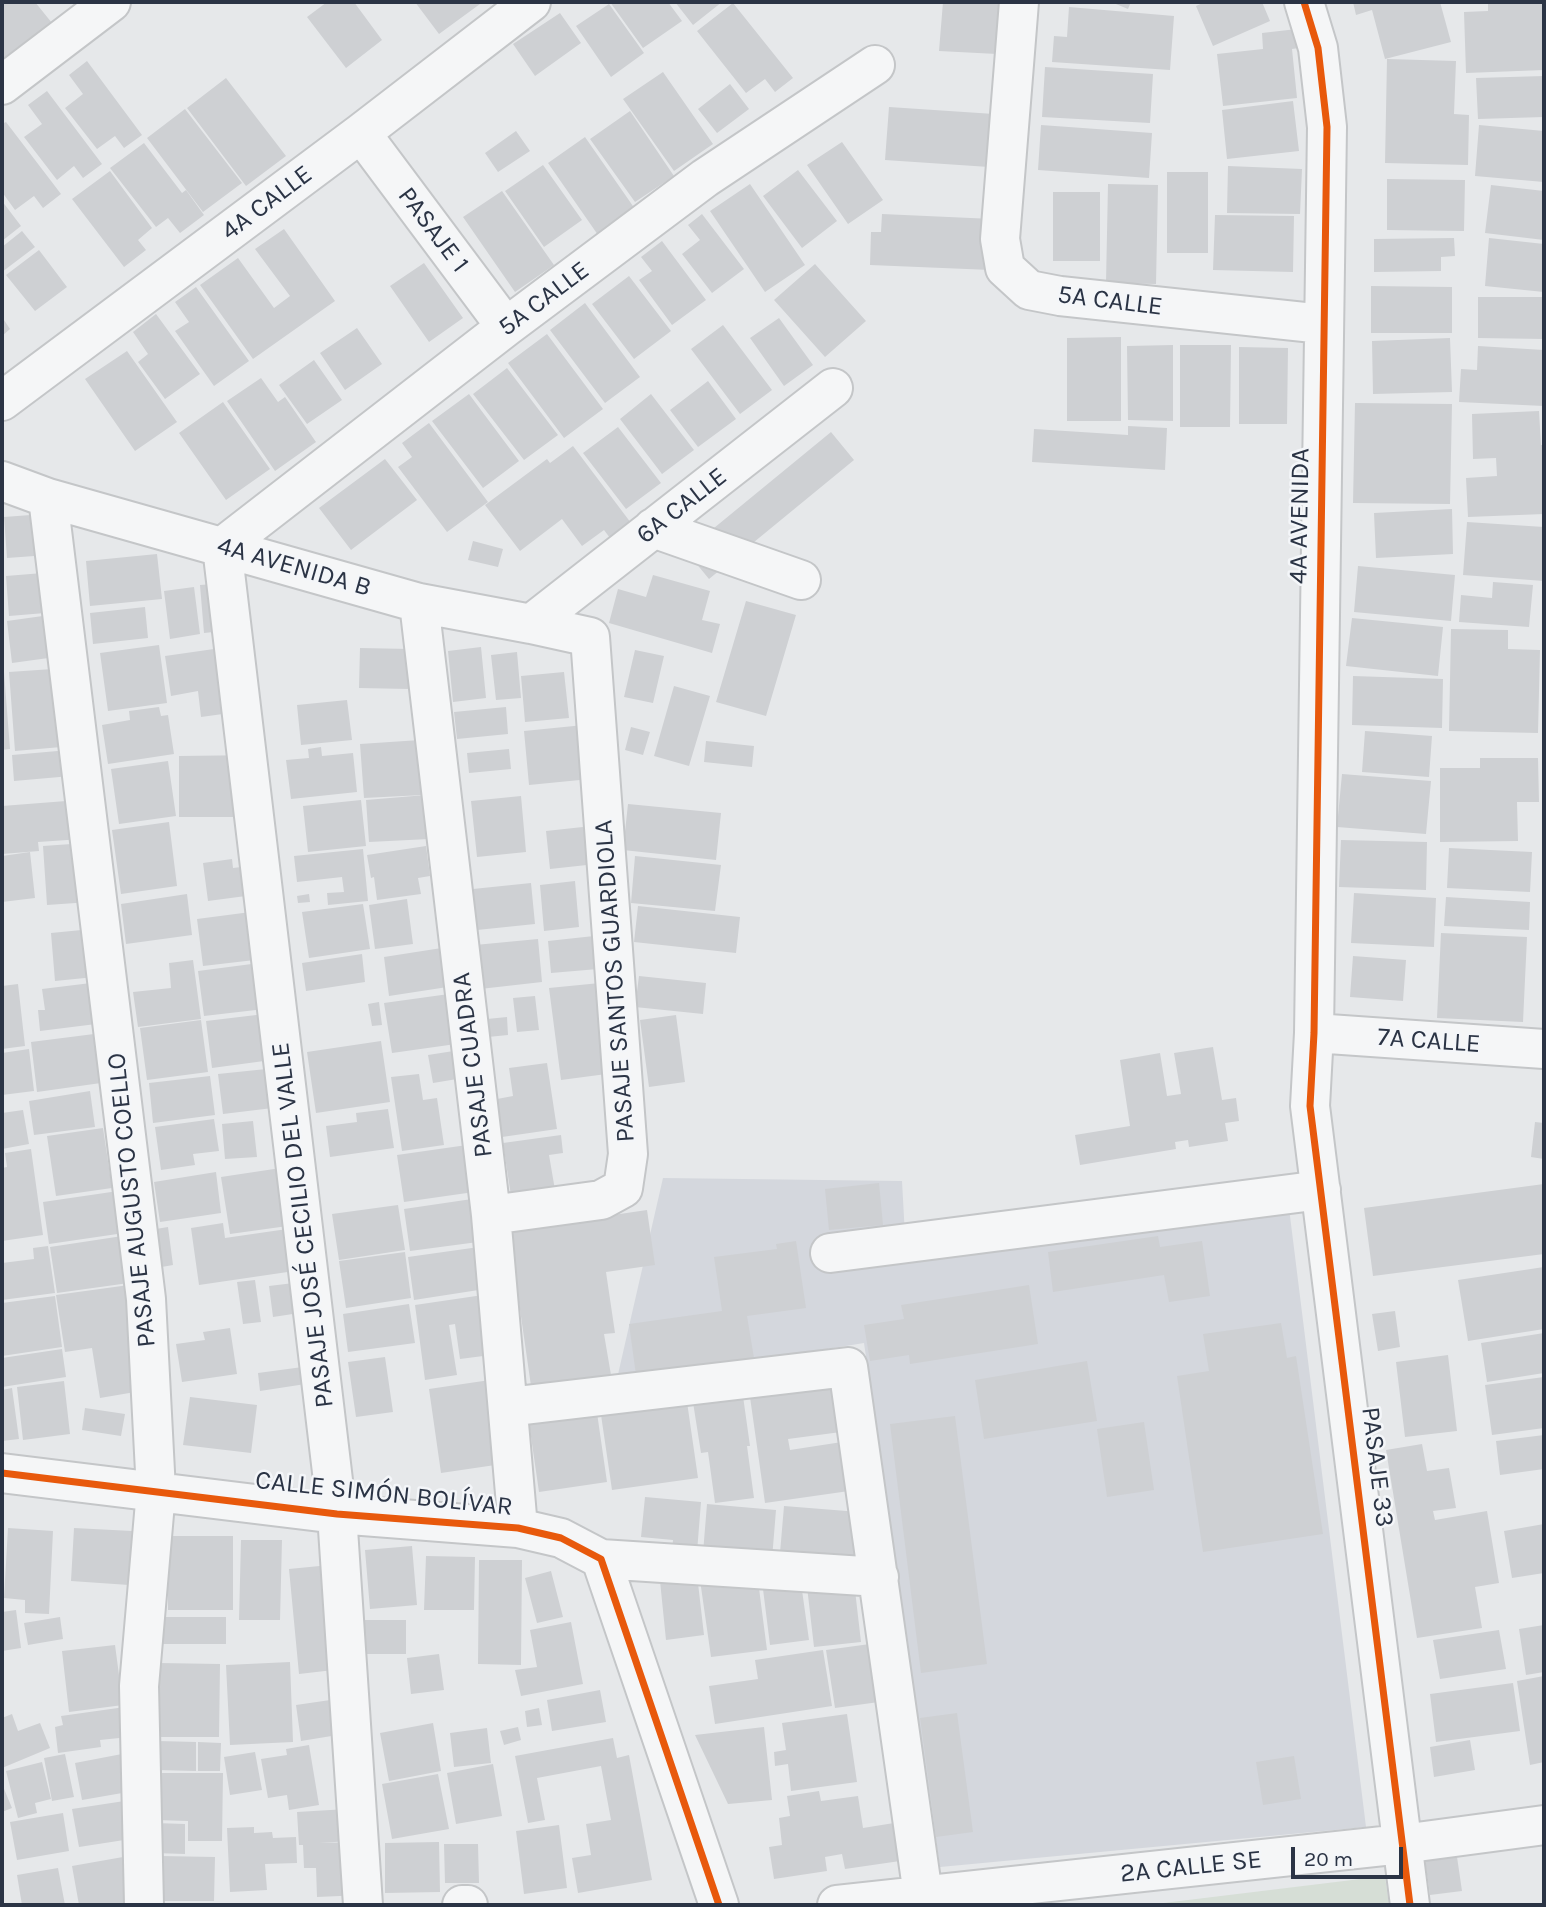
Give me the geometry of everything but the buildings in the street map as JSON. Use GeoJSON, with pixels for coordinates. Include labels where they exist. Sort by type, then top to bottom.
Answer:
{"type":"FeatureCollection","features":[{"type":"Feature","properties":{"kind":"street"},"geometry":{"type":"LineString","coordinates":[[2,85],[111,2]]}},
{"type":"Feature","properties":{"kind":"street","name":"4A CALLE"},"geometry":{"type":"LineString","coordinates":[[2,401],[361,133],[531,2]]}},
{"type":"Feature","properties":{"kind":"street","name":"5A CALLE"},"geometry":{"type":"LineString","coordinates":[[1019,2],[1000,239],[1005,268],[1029,290],[1060,296],[1323,324]]}},
{"type":"Feature","properties":{"kind":"street","name":"4A AVENIDA"},"geometry":{"type":"LineString","coordinates":[[1304,2],[1318,48],[1327,127],[1314,1033]]}},
{"type":"Feature","properties":{"kind":"street","name":"5A CALLE"},"geometry":{"type":"LineString","coordinates":[[222,547],[506,327],[705,178],[875,65]]}},
{"type":"Feature","properties":{"kind":"street","name":"PASAJE 1"},"geometry":{"type":"LineString","coordinates":[[361,133],[506,327]]}},
{"type":"Feature","properties":{"kind":"street","name":"6A CALLE"},"geometry":{"type":"LineString","coordinates":[[531,624],[833,388]]}},
{"type":"Feature","properties":{"kind":"street","name":"4A AVENIDA B"},"geometry":{"type":"LineString","coordinates":[[2,481],[48,498],[419,604],[531,624],[590,638]]}},
{"type":"Feature","properties":{"kind":"street","name":"PASAJE AUGUSTO COELLO"},"geometry":{"type":"LineString","coordinates":[[48,498],[146,1299],[156,1491],[139,1686],[144,1905]]}},
{"type":"Feature","properties":{"kind":"street"},"geometry":{"type":"LineString","coordinates":[[653,528],[801,580]]}},
{"type":"Feature","properties":{"kind":"street","name":"PASAJE JOSÉ CECILIO DEL VALLE"},"geometry":{"type":"LineString","coordinates":[[222,547],[337,1514],[363,1905]]}},
{"type":"Feature","properties":{"kind":"street","name":"PASAJE CUADRA"},"geometry":{"type":"LineString","coordinates":[[419,604],[491,1215],[518,1528]]}},
{"type":"Feature","properties":{"kind":"street","name":"PASAJE SANTOS GUARDIOLA"},"geometry":{"type":"LineString","coordinates":[[491,1215],[601,1200],[623,1188],[625,1177],[628,1154],[590,638]]}},
{"type":"Feature","properties":{"kind":"street","name":"7A CALLE"},"geometry":{"type":"LineString","coordinates":[[1314,1033],[1544,1049]]}},
{"type":"Feature","properties":{"kind":"street","name":"PASAJE 33"},"geometry":{"type":"LineString","coordinates":[[1314,1033],[1310,1106],[1409,1905]]}},
{"type":"Feature","properties":{"kind":"street"},"geometry":{"type":"LineString","coordinates":[[1544,1040],[1544,1049]]}},
{"type":"Feature","properties":{"kind":"street"},"geometry":{"type":"LineString","coordinates":[[830,1253],[1321,1190]]}},
{"type":"Feature","properties":{"kind":"street"},"geometry":{"type":"LineString","coordinates":[[508,1407],[848,1367],[923,1895]]}},
{"type":"Feature","properties":{"kind":"street","name":"CALLE SIMÓN BOLÍVAR"},"geometry":{"type":"LineString","coordinates":[[2,1473],[337,1514],[518,1528],[561,1538],[601,1559]]}},
{"type":"Feature","properties":{"kind":"street"},"geometry":{"type":"LineString","coordinates":[[719,1905],[601,1559],[879,1577]]}},
{"type":"Feature","properties":{"kind":"street","name":"2A CALLE SE"},"geometry":{"type":"LineString","coordinates":[[837,1905],[1402,1844],[1544,1825]]}},
{"type":"Feature","properties":{"kind":"street"},"geometry":{"type":"LineString","coordinates":[[462,1905],[468,1905]]}},
{"type":"Feature","properties":{"kind":"shaded area"},"geometry":{"type":"Polygon","coordinates":[[[663,1178],[902,1181],[906,1254],[1289,1208],[1366,1827],[940,1867],[864,1343],[616,1383],[663,1178]]]}},
{"type":"Feature","properties":{"kind":"shaded area"},"geometry":{"type":"Polygon","coordinates":[[[1385,1876],[1389,1905],[1147,1905],[1385,1876]]]}},
{"type":"Feature","properties":{"kind":"cycle path"},"geometry":{"type":"LineString","coordinates":[[1304,2],[1318,48],[1327,127],[1314,1033],[1310,1106],[1410,1905]]}},
{"type":"Feature","properties":{"kind":"cycle path"},"geometry":{"type":"LineString","coordinates":[[2,1473],[337,1514],[518,1528],[561,1538],[601,1559],[719,1905]]}}]}
